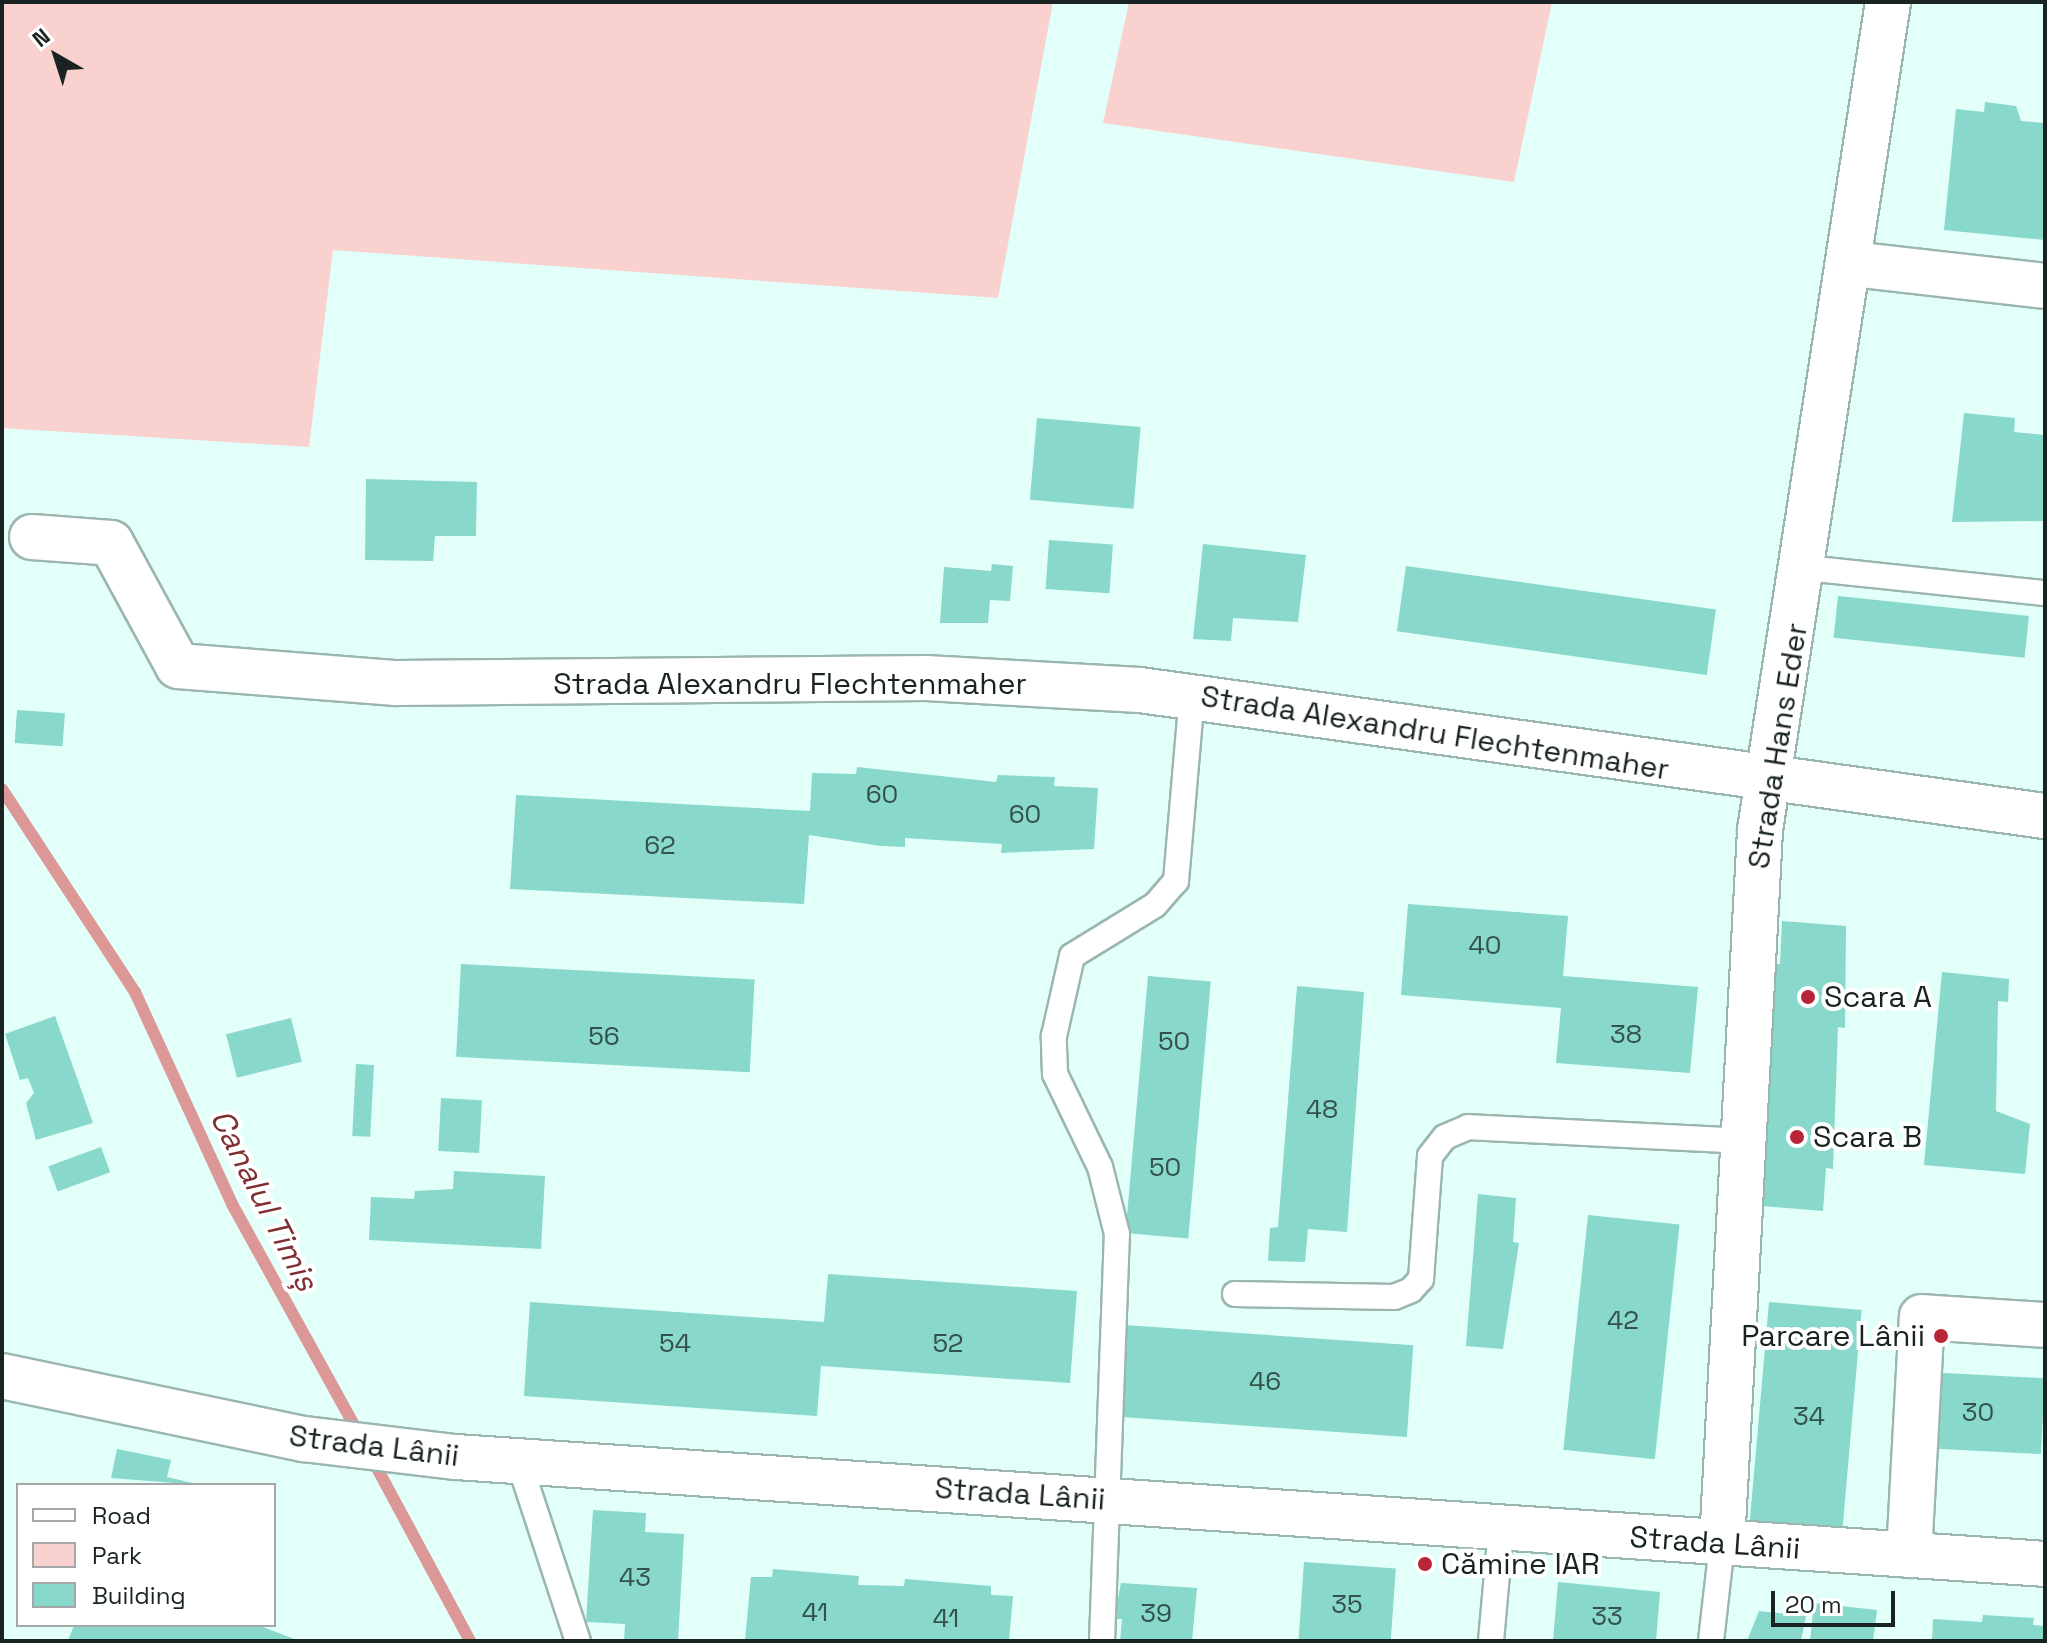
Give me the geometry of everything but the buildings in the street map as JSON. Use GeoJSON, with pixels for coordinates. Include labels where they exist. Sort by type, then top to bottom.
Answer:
{"type":"FeatureCollection","features":[{"type":"Feature","properties":{"kind":"street","name":"Strada Hans Eder"},"geometry":{"type":"LineString","coordinates":[[1722,1544],[1760,830],[1806,568],[1888,2]]}},
{"type":"Feature","properties":{"kind":"street"},"geometry":{"type":"LineString","coordinates":[[1852,264],[2045,286]]}},
{"type":"Feature","properties":{"kind":"street","name":"Strada Alexandru Flechtenmaher"},"geometry":{"type":"LineString","coordinates":[[32,537],[111,543],[178,666],[396,683],[926,678],[1192,696],[1770,783],[2045,816]]}},
{"type":"Feature","properties":{"kind":"street"},"geometry":{"type":"LineString","coordinates":[[1909,1555],[1922,1317],[2045,1325]]}},
{"type":"Feature","properties":{"kind":"street","name":"Strada Lânii"},"geometry":{"type":"LineString","coordinates":[[2,1376],[304,1439],[456,1457],[2045,1564]]}},
{"type":"Feature","properties":{"kind":"lane"},"geometry":{"type":"LineString","coordinates":[[1806,568],[2045,593]]}},
{"type":"Feature","properties":{"kind":"lane"},"geometry":{"type":"LineString","coordinates":[[1102,1641],[1111,1501],[1117,1234],[1100,1167],[1055,1074],[1054,1036],[1072,956],[1155,905],[1176,881],[1192,696]]}},
{"type":"Feature","properties":{"kind":"lane"},"geometry":{"type":"LineString","coordinates":[[1235,1294],[1394,1297],[1411,1290],[1421,1279],[1430,1156],[1445,1137],[1468,1127],[1744,1141]]}},
{"type":"Feature","properties":{"kind":"lane"},"geometry":{"type":"LineString","coordinates":[[518,1459],[578,1641]]}},
{"type":"Feature","properties":{"kind":"lane"},"geometry":{"type":"LineString","coordinates":[[1491,1641],[1501,1529]]}},
{"type":"Feature","properties":{"kind":"lane"},"geometry":{"type":"LineString","coordinates":[[1711,1641],[1722,1544]]}},
{"type":"Feature","properties":{"kind":"green space"},"geometry":{"type":"Polygon","coordinates":[[[2,2],[1053,2],[998,298],[333,250],[309,447],[2,428],[2,2]]]}},
{"type":"Feature","properties":{"kind":"green space"},"geometry":{"type":"Polygon","coordinates":[[[1129,2],[1552,2],[1514,182],[1103,123],[1129,2]]]}},
{"type":"Feature","properties":{"kind":"waterway","name":"Canalul Timiș"},"geometry":{"type":"LineString","coordinates":[[2,789],[135,992],[232,1204],[359,1434]]}},
{"type":"Feature","properties":{"kind":"waterway","name":"Canalul Timiș"},"geometry":{"type":"LineString","coordinates":[[371,1457],[470,1641]]}},
{"type":"Feature","properties":{"kind":"place","name":"Scara A"},"geometry":{"type":"Point","coordinates":[1808,997]}},
{"type":"Feature","properties":{"kind":"place","name":"Scara B"},"geometry":{"type":"Point","coordinates":[1797,1137]}},
{"type":"Feature","properties":{"kind":"place","name":"Parcare Lânii"},"geometry":{"type":"Point","coordinates":[1941,1336]}},
{"type":"Feature","properties":{"kind":"place","name":"Cămine IAR"},"geometry":{"type":"Point","coordinates":[1425,1564]}}]}
